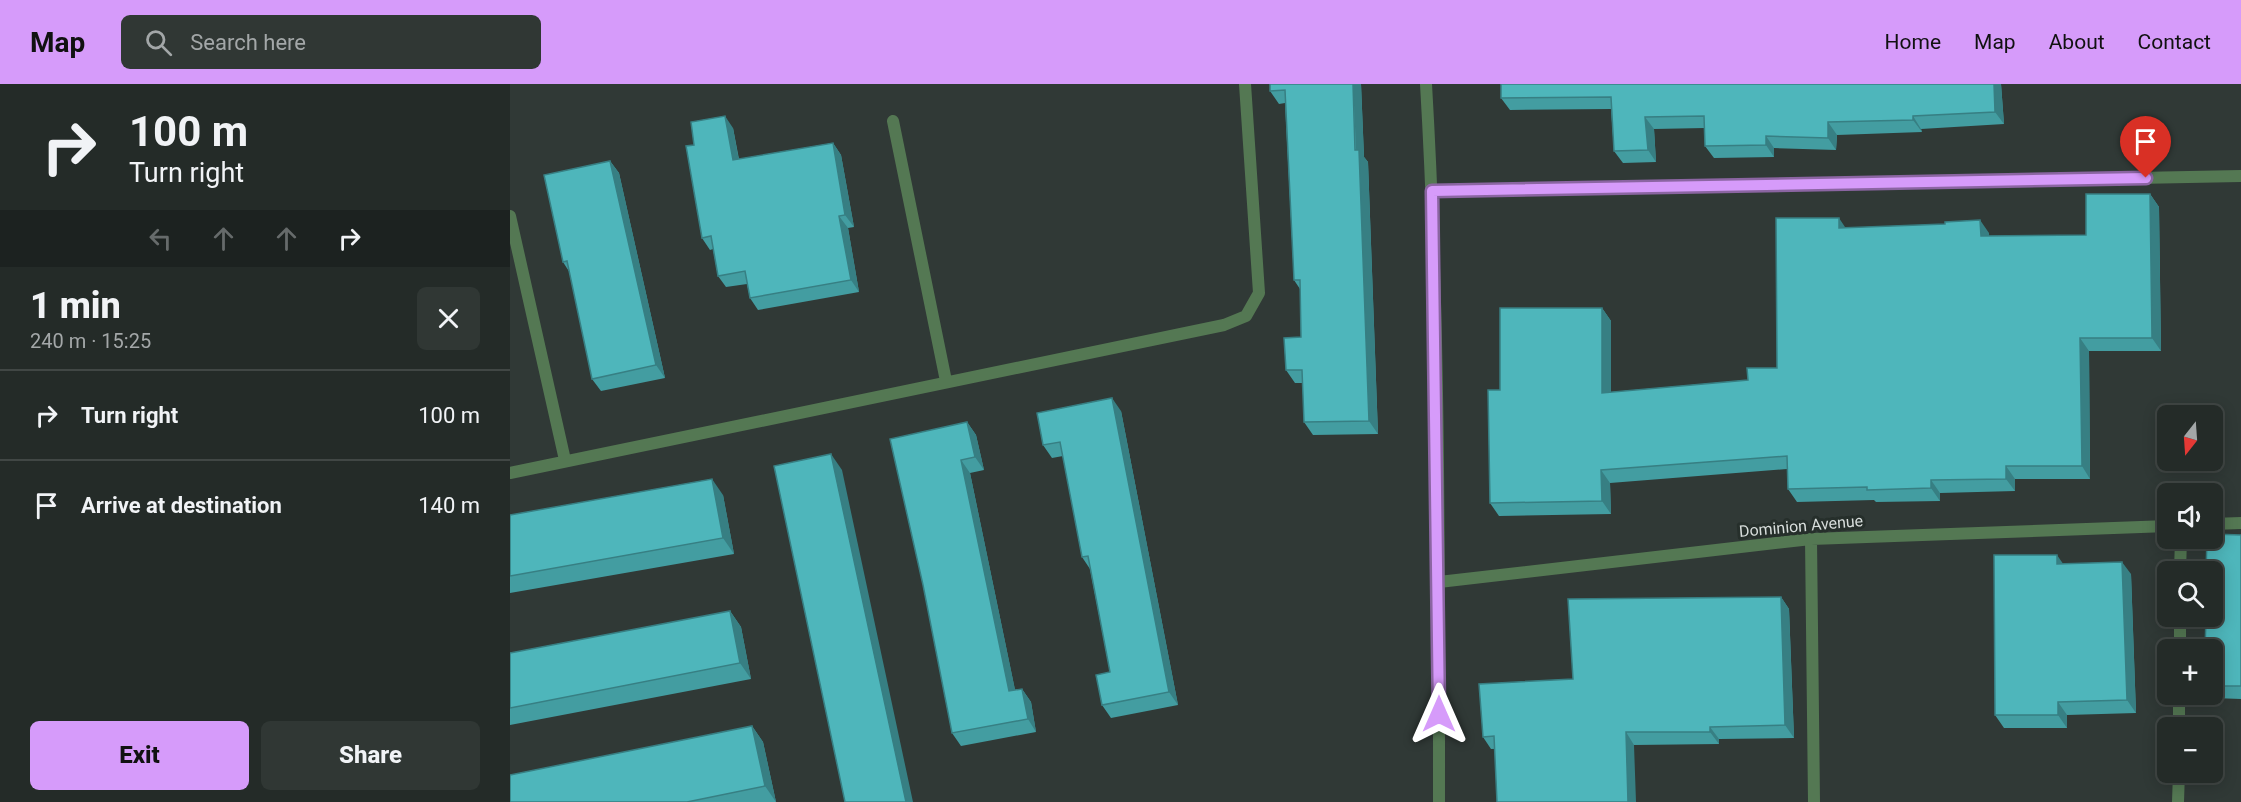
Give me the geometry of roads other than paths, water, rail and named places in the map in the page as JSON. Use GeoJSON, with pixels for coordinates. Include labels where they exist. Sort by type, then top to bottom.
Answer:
{"type":"FeatureCollection","features":[{"type":"Feature","properties":{"kind":"street"},"geometry":{"type":"LineString","coordinates":[[510,473],[1224,325],[1246,316],[1260,293],[1245,84]]}},
{"type":"Feature","properties":{"kind":"street"},"geometry":{"type":"LineString","coordinates":[[1426,84],[1432,191],[1439,582],[1439,802]]}},
{"type":"Feature","properties":{"kind":"street"},"geometry":{"type":"LineString","coordinates":[[893,121],[946,381]]}},
{"type":"Feature","properties":{"kind":"street"},"geometry":{"type":"LineString","coordinates":[[1432,191],[2241,176]]}},
{"type":"Feature","properties":{"kind":"street"},"geometry":{"type":"LineString","coordinates":[[510,216],[565,460]]}},
{"type":"Feature","properties":{"kind":"street"},"geometry":{"type":"LineString","coordinates":[[2223,524],[2241,523]]}},
{"type":"Feature","properties":{"kind":"street","name":"Dominion Avenue"},"geometry":{"type":"LineString","coordinates":[[1439,582],[1811,539],[2157,526]]}},
{"type":"Feature","properties":{"kind":"street"},"geometry":{"type":"LineString","coordinates":[[1811,539],[1814,802]]}},
{"type":"Feature","properties":{"kind":"street"},"geometry":{"type":"LineString","coordinates":[[2178,802],[2179,783]]}}]}
